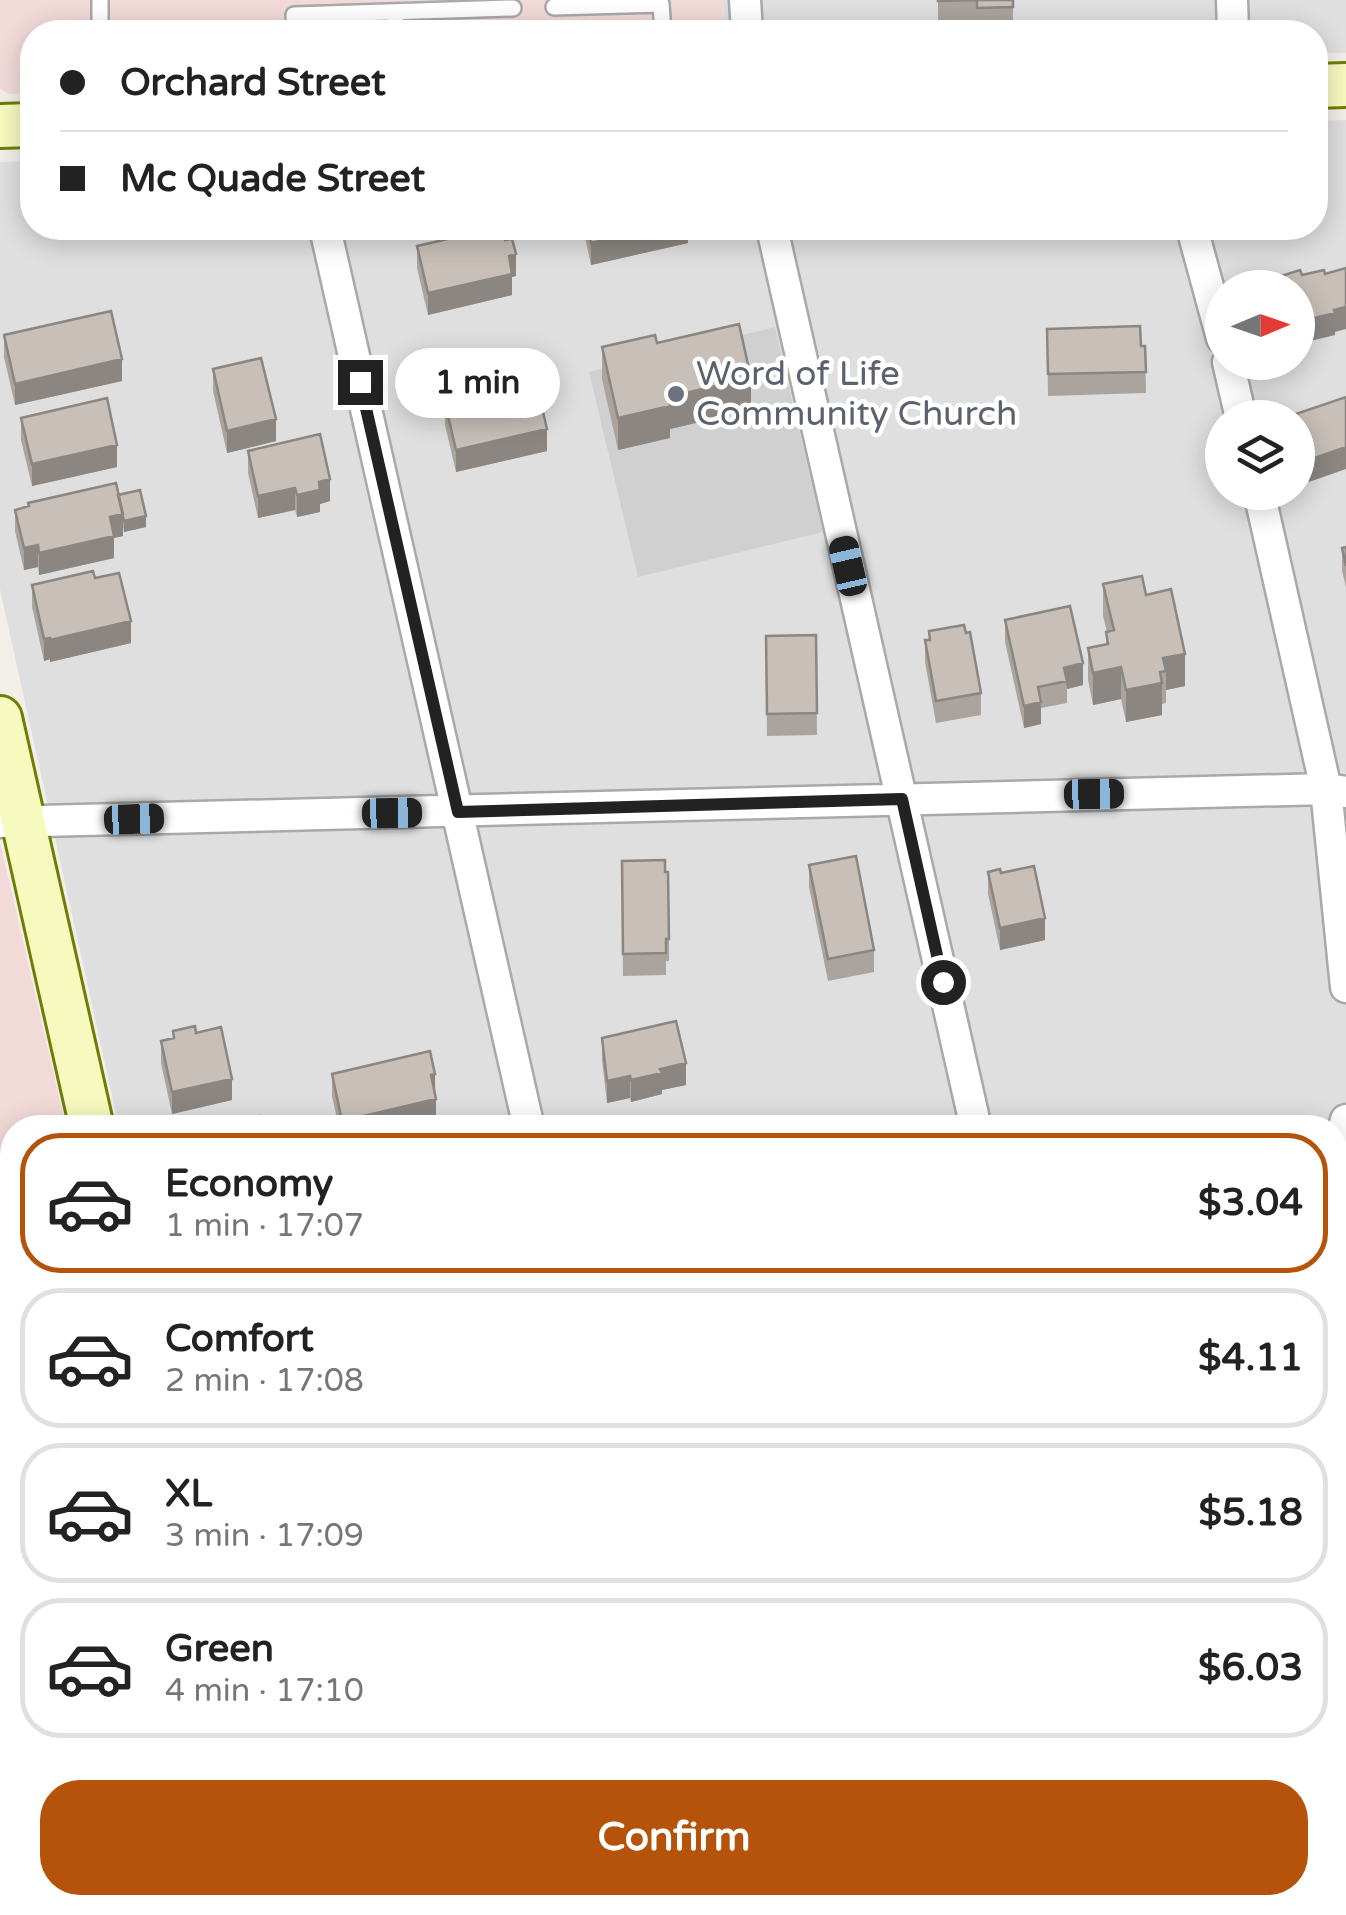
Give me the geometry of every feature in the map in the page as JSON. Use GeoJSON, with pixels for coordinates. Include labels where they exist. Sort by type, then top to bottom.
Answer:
{"type":"FeatureCollection","features":[{"type":"Feature","properties":{"kind":"street"},"geometry":{"type":"LineString","coordinates":[[327,240],[526,1115]]}},
{"type":"Feature","properties":{"kind":"street"},"geometry":{"type":"LineString","coordinates":[[775,240],[973,1115]]}},
{"type":"Feature","properties":{"kind":"street"},"geometry":{"type":"LineString","coordinates":[[1195,240],[1205,276]]}},
{"type":"Feature","properties":{"kind":"street"},"geometry":{"type":"LineString","coordinates":[[1264,510],[1336,790],[1346,987]]}},
{"type":"Feature","properties":{"kind":"street"},"geometry":{"type":"LineString","coordinates":[[0,718],[12,822],[89,1115]]}},
{"type":"Feature","properties":{"kind":"street"},"geometry":{"type":"LineString","coordinates":[[12,822],[1336,790]]}},
{"type":"Feature","properties":{"kind":"lane"},"geometry":{"type":"LineString","coordinates":[[554,6],[661,2]]}},
{"type":"Feature","properties":{"kind":"lane"},"geometry":{"type":"LineString","coordinates":[[294,8],[395,12],[513,8]]}},
{"type":"Feature","properties":{"kind":"lane"},"geometry":{"type":"LineString","coordinates":[[395,12],[395,20]]}},
{"type":"Feature","properties":{"kind":"shaded area"},"geometry":{"type":"Polygon","coordinates":[[[0,0],[723,0],[724,20],[20,20],[20,94],[0,89],[0,0]]]}},
{"type":"Feature","properties":{"kind":"shaded area"},"geometry":{"type":"Polygon","coordinates":[[[723,0],[1346,0],[1346,53],[1328,53],[1328,20],[724,20],[723,0]]]}},
{"type":"Feature","properties":{"kind":"shaded area"},"geometry":{"type":"Polygon","coordinates":[[[1346,120],[1346,1115],[116,1115],[0,589],[0,162],[20,161],[20,240],[1328,240],[1328,121],[1346,120]]]}},
{"type":"Feature","properties":{"kind":"shaded area"},"geometry":{"type":"Polygon","coordinates":[[[775,327],[823,532],[638,577],[589,372],[775,327]]]}},
{"type":"Feature","properties":{"kind":"shaded area"},"geometry":{"type":"Polygon","coordinates":[[[0,842],[63,1115],[0,1115],[0,842]]]}},
{"type":"Feature","properties":{"kind":"building"},"geometry":{"type":"Polygon","coordinates":[[[977,0],[1013,0],[1013,7],[977,8],[977,0]]]}},
{"type":"Feature","properties":{"kind":"building"},"geometry":{"type":"Polygon","coordinates":[[[443,240],[512,240],[516,254],[509,256],[512,274],[428,293],[417,246],[443,240]]]}},
{"type":"Feature","properties":{"kind":"building"},"geometry":{"type":"Polygon","coordinates":[[[1346,268],[1346,307],[1315,318],[1315,272],[1324,270],[1325,274],[1346,268]]]}},
{"type":"Feature","properties":{"kind":"building"},"geometry":{"type":"Polygon","coordinates":[[[111,311],[122,359],[15,384],[4,335],[111,311]]]}},
{"type":"Feature","properties":{"kind":"building"},"geometry":{"type":"Polygon","coordinates":[[[739,324],[751,378],[668,397],[670,406],[618,418],[602,347],[655,335],[657,343],[739,324]]]}},
{"type":"Feature","properties":{"kind":"building"},"geometry":{"type":"Polygon","coordinates":[[[1140,326],[1146,372],[1048,374],[1047,329],[1140,326]]]}},
{"type":"Feature","properties":{"kind":"building"},"geometry":{"type":"Polygon","coordinates":[[[261,358],[276,419],[227,431],[213,369],[261,358]]]}},
{"type":"Feature","properties":{"kind":"building"},"geometry":{"type":"Polygon","coordinates":[[[536,382],[547,429],[456,450],[445,403],[536,382]]]}},
{"type":"Feature","properties":{"kind":"building"},"geometry":{"type":"Polygon","coordinates":[[[1346,397],[1346,447],[1315,458],[1315,408],[1346,397]]]}},
{"type":"Feature","properties":{"kind":"building"},"geometry":{"type":"Polygon","coordinates":[[[107,398],[117,445],[32,464],[21,418],[107,398]]]}},
{"type":"Feature","properties":{"kind":"building"},"geometry":{"type":"Polygon","coordinates":[[[320,434],[330,479],[319,482],[320,490],[297,495],[295,488],[258,496],[248,451],[320,434]]]}},
{"type":"Feature","properties":{"kind":"building"},"geometry":{"type":"Polygon","coordinates":[[[116,483],[123,514],[110,517],[114,536],[39,553],[38,545],[24,548],[15,510],[29,506],[28,503],[116,483]]]}},
{"type":"Feature","properties":{"kind":"building"},"geometry":{"type":"Polygon","coordinates":[[[140,490],[146,516],[124,521],[118,495],[140,490]]]}},
{"type":"Feature","properties":{"kind":"building"},"geometry":{"type":"Polygon","coordinates":[[[93,571],[95,578],[119,573],[131,621],[44,639],[32,585],[93,571]]]}},
{"type":"Feature","properties":{"kind":"building"},"geometry":{"type":"Polygon","coordinates":[[[1142,576],[1146,595],[1171,589],[1185,654],[1163,658],[1166,671],[1160,672],[1162,683],[1126,690],[1121,667],[1093,673],[1088,648],[1108,644],[1106,632],[1114,630],[1103,584],[1142,576]]]}},
{"type":"Feature","properties":{"kind":"building"},"geometry":{"type":"Polygon","coordinates":[[[1070,606],[1083,663],[1064,668],[1067,681],[1038,687],[1041,702],[1024,706],[1005,620],[1070,606]]]}},
{"type":"Feature","properties":{"kind":"building"},"geometry":{"type":"Polygon","coordinates":[[[964,625],[966,633],[970,632],[981,693],[936,701],[925,640],[930,640],[929,631],[964,625]]]}},
{"type":"Feature","properties":{"kind":"building"},"geometry":{"type":"Polygon","coordinates":[[[816,635],[817,713],[767,714],[766,636],[816,635]]]}},
{"type":"Feature","properties":{"kind":"building"},"geometry":{"type":"Polygon","coordinates":[[[856,856],[874,950],[828,959],[809,865],[856,856]]]}},
{"type":"Feature","properties":{"kind":"building"},"geometry":{"type":"Polygon","coordinates":[[[665,860],[669,939],[666,953],[623,954],[622,861],[665,860]]]}},
{"type":"Feature","properties":{"kind":"building"},"geometry":{"type":"Polygon","coordinates":[[[1034,866],[1045,918],[1000,928],[988,872],[1034,866]]]}},
{"type":"Feature","properties":{"kind":"building"},"geometry":{"type":"Polygon","coordinates":[[[676,1021],[686,1063],[660,1069],[662,1073],[607,1081],[602,1038],[676,1021]]]}},
{"type":"Feature","properties":{"kind":"building"},"geometry":{"type":"Polygon","coordinates":[[[195,1026],[196,1033],[221,1027],[232,1079],[172,1092],[161,1041],[174,1038],[173,1031],[195,1026]]]}},
{"type":"Feature","properties":{"kind":"building"},"geometry":{"type":"Polygon","coordinates":[[[430,1051],[436,1099],[368,1115],[341,1115],[332,1074],[430,1051]]]}},
{"type":"Feature","properties":{"kind":"place","name":"Word of Life Community Church"},"geometry":{"type":"Point","coordinates":[676,394]}},
{"type":"Feature","properties":{"kind":"route"},"geometry":{"type":"LineString","coordinates":[[360,382],[458,812],[902,799],[943,982]]}}]}
